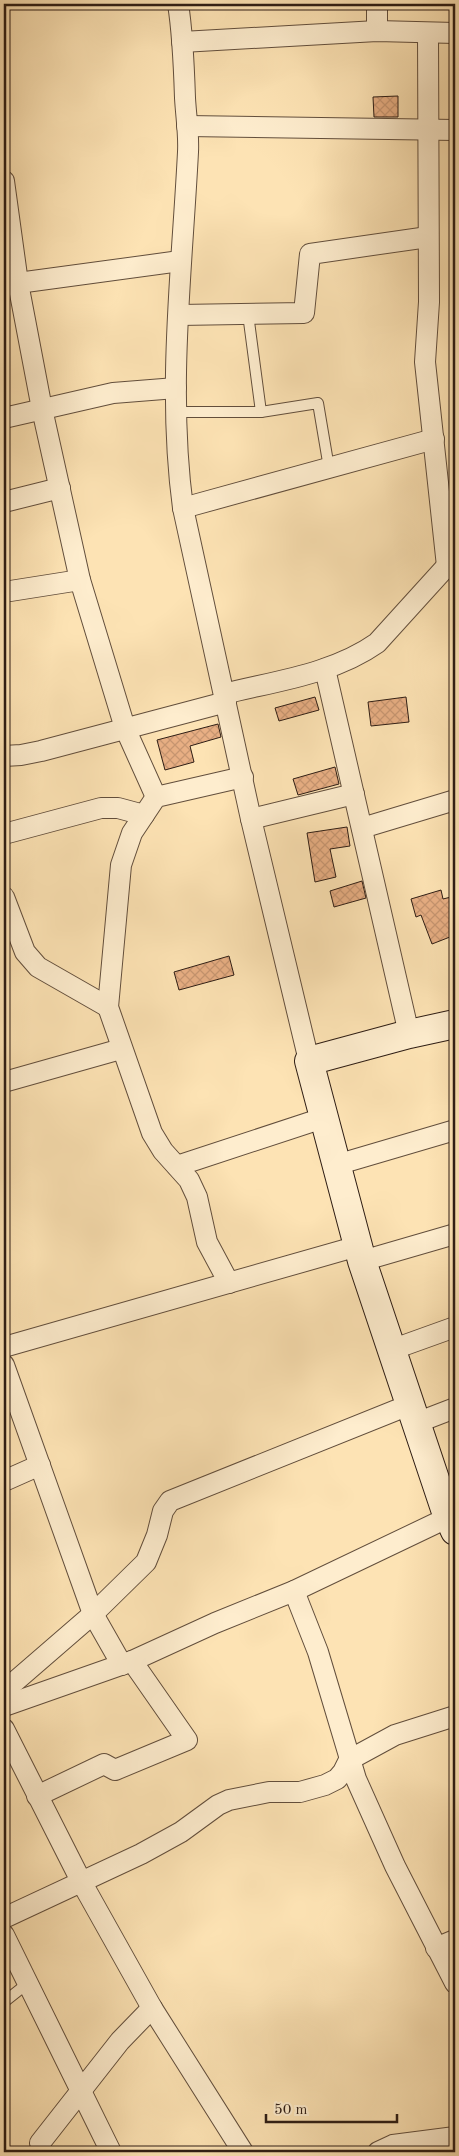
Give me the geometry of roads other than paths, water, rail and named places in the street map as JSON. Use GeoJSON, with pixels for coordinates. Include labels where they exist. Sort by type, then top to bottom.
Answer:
{"type":"FeatureCollection","features":[{"type":"Feature","properties":{"kind":"main road"},"geometry":{"type":"LineString","coordinates":[[451,1516],[412,1414],[360,1254],[309,1061],[409,1034],[455,1024]]}},
{"type":"Feature","properties":{"kind":"street"},"geometry":{"type":"LineString","coordinates":[[178,4],[188,150],[180,261],[175,412],[177,466],[183,508],[251,819],[309,1061]]}},
{"type":"Feature","properties":{"kind":"street"},"geometry":{"type":"LineString","coordinates":[[376,4],[376,31]]}},
{"type":"Feature","properties":{"kind":"street"},"geometry":{"type":"LineString","coordinates":[[182,42],[376,31],[455,33]]}},
{"type":"Feature","properties":{"kind":"street"},"geometry":{"type":"LineString","coordinates":[[4,756],[41,751],[126,728],[347,662],[377,643],[453,563],[434,439],[425,362],[429,302],[428,33]]}},
{"type":"Feature","properties":{"kind":"street"},"geometry":{"type":"LineString","coordinates":[[187,126],[455,130]]}},
{"type":"Feature","properties":{"kind":"street"},"geometry":{"type":"LineString","coordinates":[[4,180],[18,284],[42,409],[80,580],[126,728],[156,798]]}},
{"type":"Feature","properties":{"kind":"street"},"geometry":{"type":"LineString","coordinates":[[179,315],[304,313],[310,254],[428,237]]}},
{"type":"Feature","properties":{"kind":"street"},"geometry":{"type":"LineString","coordinates":[[18,284],[180,261]]}},
{"type":"Feature","properties":{"kind":"street"},"geometry":{"type":"LineString","coordinates":[[4,418],[113,393],[176,388]]}},
{"type":"Feature","properties":{"kind":"street"},"geometry":{"type":"LineString","coordinates":[[183,508],[434,439]]}},
{"type":"Feature","properties":{"kind":"street"},"geometry":{"type":"LineString","coordinates":[[4,502],[60,488]]}},
{"type":"Feature","properties":{"kind":"street"},"geometry":{"type":"LineString","coordinates":[[4,592],[80,580]]}},
{"type":"Feature","properties":{"kind":"street"},"geometry":{"type":"LineString","coordinates":[[325,669],[409,1034]]}},
{"type":"Feature","properties":{"kind":"street"},"geometry":{"type":"LineString","coordinates":[[228,1283],[208,1242],[197,1197],[189,1180],[163,1151],[152,1133],[121,1049],[108,1007],[121,865],[132,833],[156,798],[243,777]]}},
{"type":"Feature","properties":{"kind":"street"},"geometry":{"type":"LineString","coordinates":[[251,819],[354,794]]}},
{"type":"Feature","properties":{"kind":"street"},"geometry":{"type":"LineString","coordinates":[[362,828],[455,800]]}},
{"type":"Feature","properties":{"kind":"street"},"geometry":{"type":"LineString","coordinates":[[4,834],[101,808],[118,808],[144,815]]}},
{"type":"Feature","properties":{"kind":"street"},"geometry":{"type":"LineString","coordinates":[[4,897],[25,952],[38,967],[108,1007]]}},
{"type":"Feature","properties":{"kind":"street"},"geometry":{"type":"LineString","coordinates":[[4,1082],[121,1049]]}},
{"type":"Feature","properties":{"kind":"street"},"geometry":{"type":"LineString","coordinates":[[177,1166],[323,1118]]}},
{"type":"Feature","properties":{"kind":"street"},"geometry":{"type":"LineString","coordinates":[[336,1164],[455,1130]]}},
{"type":"Feature","properties":{"kind":"street"},"geometry":{"type":"LineString","coordinates":[[4,1347],[228,1283],[455,1234]]}},
{"type":"Feature","properties":{"kind":"street"},"geometry":{"type":"LineString","coordinates":[[391,1350],[455,1327]]}},
{"type":"Feature","properties":{"kind":"street"},"geometry":{"type":"LineString","coordinates":[[4,1365],[93,1614],[127,1663],[187,1740],[115,1770],[104,1764],[37,1796]]}},
{"type":"Feature","properties":{"kind":"street"},"geometry":{"type":"LineString","coordinates":[[4,1691],[93,1614],[146,1562],[157,1535],[162,1511],[170,1501],[412,1414],[455,1408]]}},
{"type":"Feature","properties":{"kind":"street"},"geometry":{"type":"LineString","coordinates":[[4,1481],[40,1465]]}},
{"type":"Feature","properties":{"kind":"street"},"geometry":{"type":"LineString","coordinates":[[4,1706],[127,1663],[215,1623],[294,1591],[451,1516]]}},
{"type":"Feature","properties":{"kind":"street"},"geometry":{"type":"LineString","coordinates":[[294,1591],[318,1652],[349,1760],[395,1866],[455,1983]]}},
{"type":"Feature","properties":{"kind":"street"},"geometry":{"type":"LineString","coordinates":[[4,1918],[82,1883],[181,1832],[218,1805],[240,1797],[269,1792],[300,1792],[325,1785],[337,1779],[349,1760],[394,1735],[455,1716]]}},
{"type":"Feature","properties":{"kind":"street"},"geometry":{"type":"LineString","coordinates":[[4,1729],[82,1883],[152,2008],[243,2152]]}},
{"type":"Feature","properties":{"kind":"street"},"geometry":{"type":"LineString","coordinates":[[4,1935],[111,2152]]}},
{"type":"Feature","properties":{"kind":"street"},"geometry":{"type":"LineString","coordinates":[[436,1948],[455,1940]]}},
{"type":"Feature","properties":{"kind":"street"},"geometry":{"type":"LineString","coordinates":[[40,2143],[120,2041],[152,2008]]}},
{"type":"Feature","properties":{"kind":"street"},"geometry":{"type":"LineString","coordinates":[[378,2152],[393,2145],[455,2137]]}},
{"type":"Feature","properties":{"kind":"lane"},"geometry":{"type":"LineString","coordinates":[[248,314],[261,412]]}},
{"type":"Feature","properties":{"kind":"lane"},"geometry":{"type":"LineString","coordinates":[[175,412],[261,412],[318,403],[328,468]]}},
{"type":"Feature","properties":{"kind":"lane"},"geometry":{"type":"LineString","coordinates":[[4,2002],[28,1983]]}}]}
